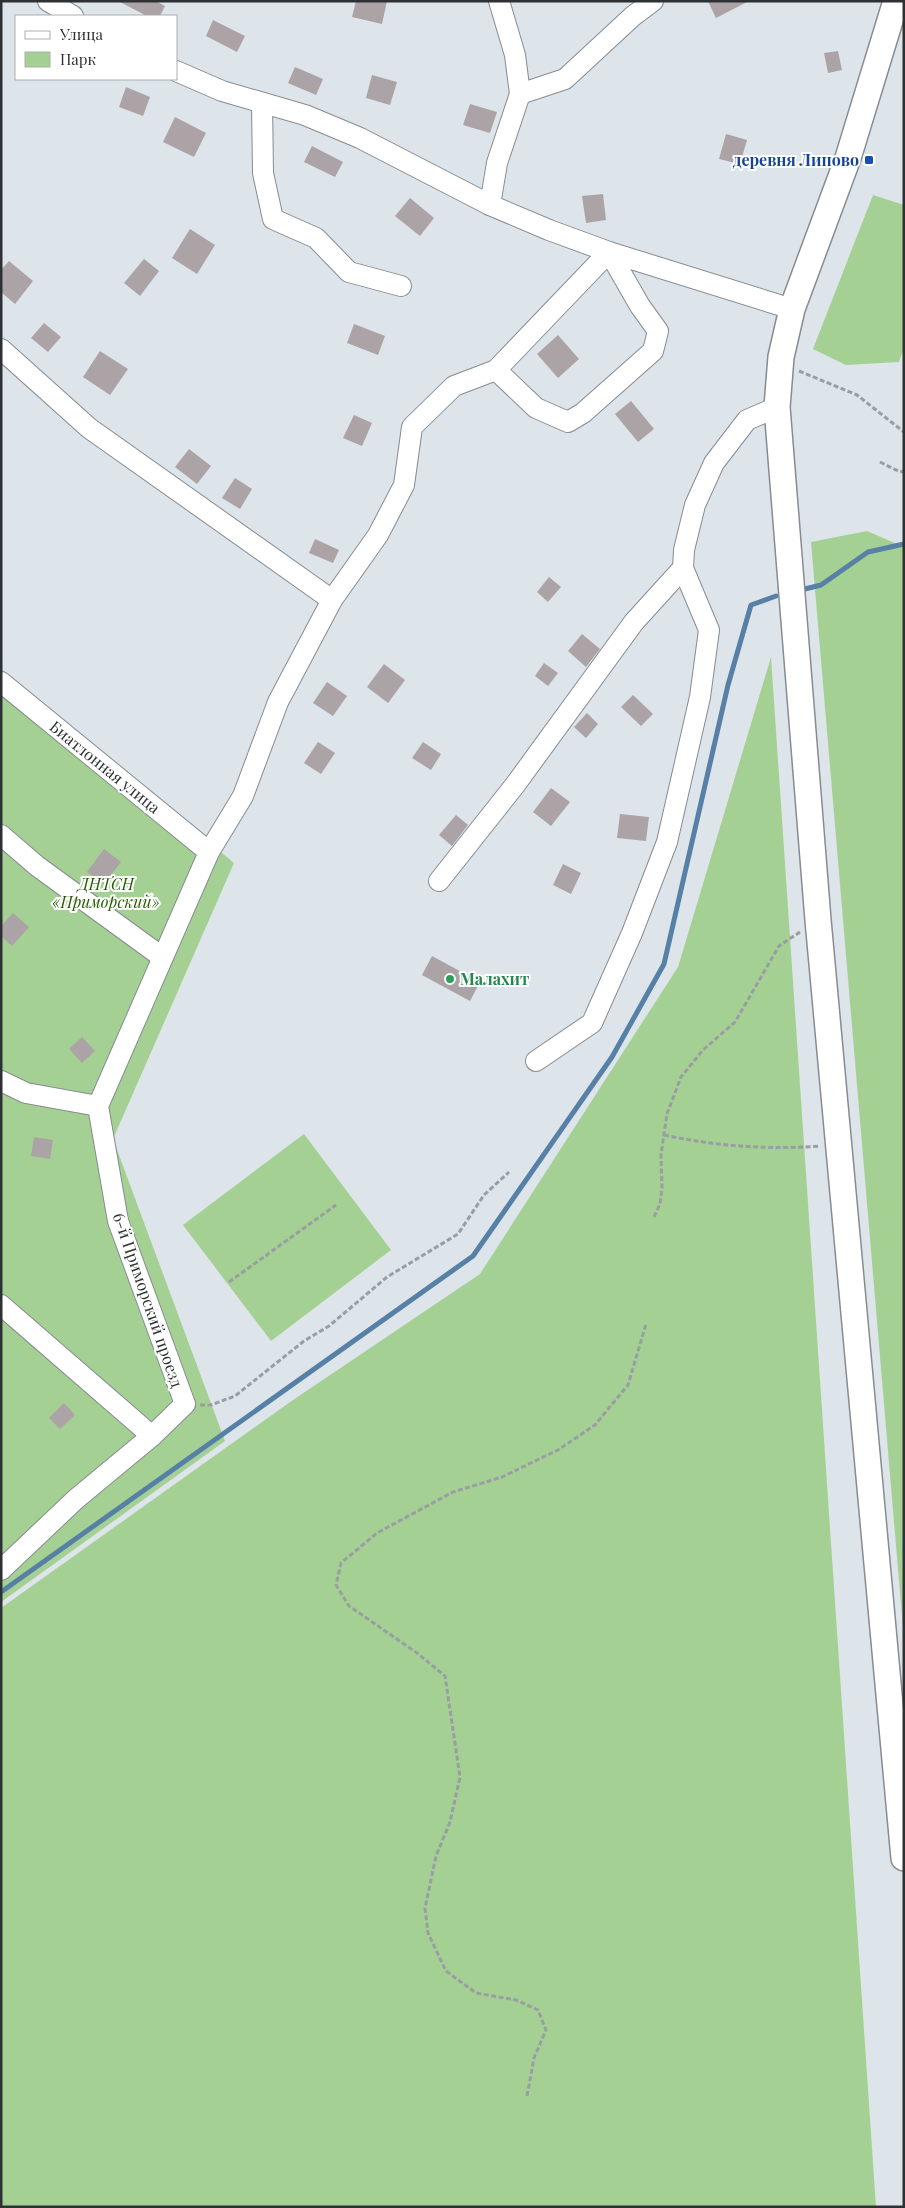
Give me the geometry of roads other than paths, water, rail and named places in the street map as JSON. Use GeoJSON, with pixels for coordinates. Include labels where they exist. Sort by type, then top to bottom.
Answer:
{"type":"FeatureCollection","features":[{"type":"Feature","properties":{"kind":"main road"},"geometry":{"type":"LineString","coordinates":[[896,1],[848,158],[792,310],[782,357],[777,407],[818,920],[904,1858]]}},
{"type":"Feature","properties":{"kind":"street"},"geometry":{"type":"LineString","coordinates":[[48,1],[71,15]]}},
{"type":"Feature","properties":{"kind":"street"},"geometry":{"type":"LineString","coordinates":[[490,205],[497,163],[520,94],[516,55],[500,1]]}},
{"type":"Feature","properties":{"kind":"street"},"geometry":{"type":"LineString","coordinates":[[520,94],[565,79],[633,16],[653,1]]}},
{"type":"Feature","properties":{"kind":"street"},"geometry":{"type":"LineString","coordinates":[[178,72],[222,91],[305,115],[360,138],[490,205],[609,252],[792,310]]}},
{"type":"Feature","properties":{"kind":"street"},"geometry":{"type":"LineString","coordinates":[[262,103],[263,173],[273,219],[316,238],[349,272],[401,286]]}},
{"type":"Feature","properties":{"kind":"street"},"geometry":{"type":"LineString","coordinates":[[1,1081],[26,1093],[98,1106],[209,852],[244,796],[278,702],[332,600],[378,535],[404,485],[412,427],[454,386],[496,370],[609,252]]}},
{"type":"Feature","properties":{"kind":"street"},"geometry":{"type":"LineString","coordinates":[[496,370],[536,408],[568,422],[583,413],[654,351],[658,331],[640,306],[609,252]]}},
{"type":"Feature","properties":{"kind":"street"},"geometry":{"type":"LineString","coordinates":[[1,350],[89,428],[332,600]]}},
{"type":"Feature","properties":{"kind":"street"},"geometry":{"type":"LineString","coordinates":[[536,1061],[592,1023],[632,933],[667,842],[700,698],[709,630],[683,568],[684,550],[695,505],[714,463],[747,420],[777,407]]}},
{"type":"Feature","properties":{"kind":"street"},"geometry":{"type":"LineString","coordinates":[[439,881],[515,784],[634,622],[683,568]]}},
{"type":"Feature","properties":{"kind":"street","name":"Биатлонная улица"},"geometry":{"type":"LineString","coordinates":[[1,682],[209,852]]}},
{"type":"Feature","properties":{"kind":"street"},"geometry":{"type":"LineString","coordinates":[[1,835],[37,866],[162,956]]}},
{"type":"Feature","properties":{"kind":"street","name":"6-й Приморский проезд"},"geometry":{"type":"LineString","coordinates":[[5,1561],[152,1436],[185,1404],[118,1221],[98,1106]]}},
{"type":"Feature","properties":{"kind":"street"},"geometry":{"type":"LineString","coordinates":[[1,1305],[152,1436]]}},
{"type":"Feature","properties":{"kind":"waterway"},"geometry":{"type":"LineString","coordinates":[[805,589],[821,585],[868,552],[904,544]]}},
{"type":"Feature","properties":{"kind":"waterway"},"geometry":{"type":"LineString","coordinates":[[1,1592],[473,1256],[612,1057],[664,964],[728,685],[751,605],[776,596]]}},
{"type":"Feature","properties":{"kind":"place","name":"деревня Липово"},"geometry":{"type":"Point","coordinates":[869,160]}},
{"type":"Feature","properties":{"kind":"place","name":"Малахит"},"geometry":{"type":"Point","coordinates":[450,979]}},
{"type":"Feature","properties":{"kind":"park label","name":"ДНТСН «Приморский»"},"geometry":{"type":"Point","coordinates":[106,893]}}]}
